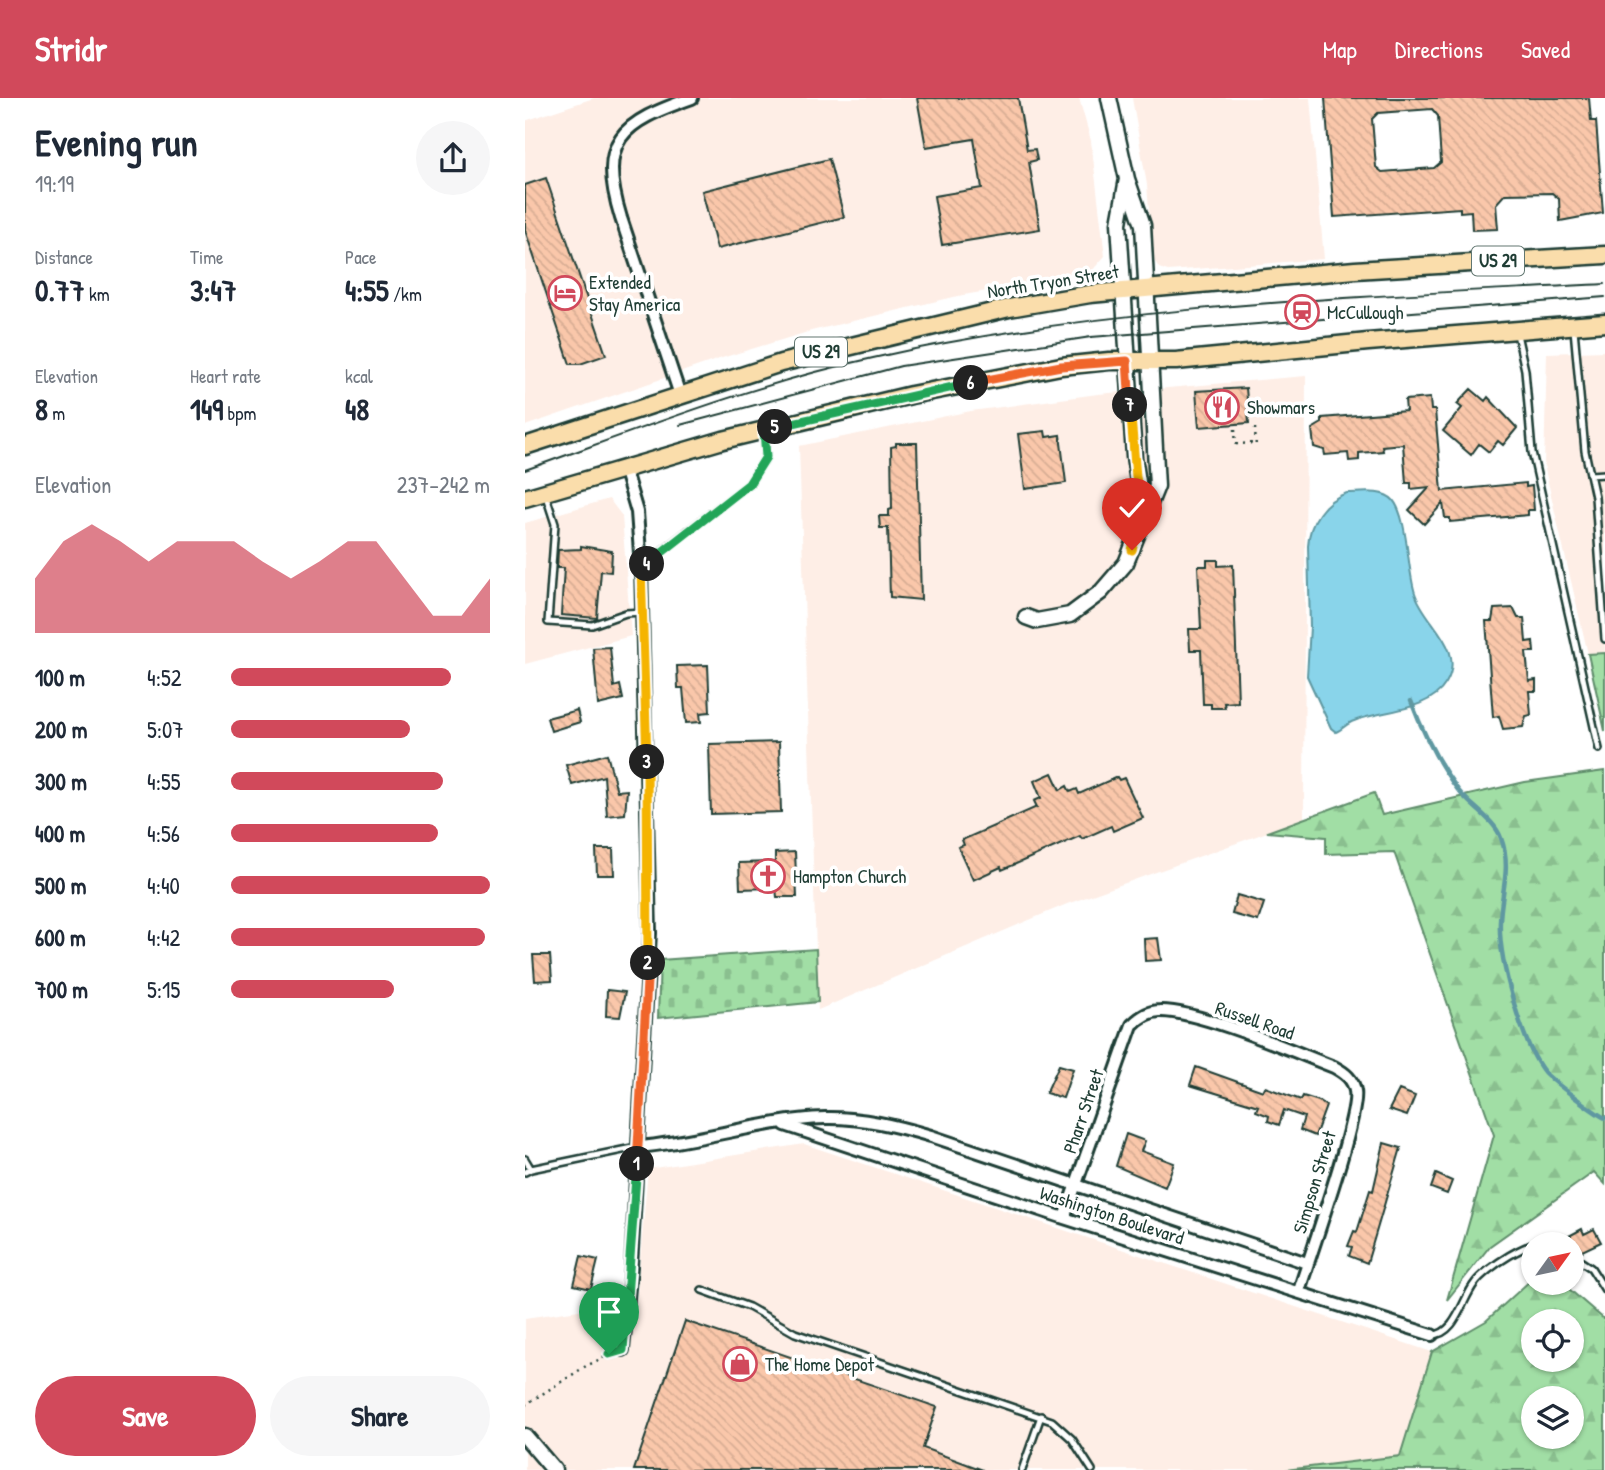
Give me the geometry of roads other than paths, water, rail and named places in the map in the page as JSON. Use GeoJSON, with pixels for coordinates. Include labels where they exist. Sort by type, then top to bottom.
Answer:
{"type":"FeatureCollection","features":[{"type":"Feature","properties":{"kind":"main road","name":"North Tryon Street"},"geometry":{"type":"LineString","coordinates":[[525,446],[781,363],[1009,307],[1125,291],[1355,270],[1605,255]]}},
{"type":"Feature","properties":{"kind":"main road"},"geometry":{"type":"LineString","coordinates":[[525,498],[764,430],[1031,371],[1092,362],[1150,361],[1605,323]]}},
{"type":"Feature","properties":{"kind":"street"},"geometry":{"type":"LineString","coordinates":[[680,395],[617,205],[611,170],[614,151],[628,129],[643,117],[692,98]]}},
{"type":"Feature","properties":{"kind":"street"},"geometry":{"type":"LineString","coordinates":[[1026,617],[1037,621],[1070,615],[1101,592],[1126,563],[1135,545],[1143,513],[1153,497],[1158,478],[1143,225],[1126,179],[1109,98]]}},
{"type":"Feature","properties":{"kind":"street"},"geometry":{"type":"LineString","coordinates":[[1126,179],[1119,223],[1136,477],[1143,513]]}},
{"type":"Feature","properties":{"kind":"street"},"geometry":{"type":"LineString","coordinates":[[623,1350],[638,1147],[649,933],[641,567],[636,512],[624,468]]}},
{"type":"Feature","properties":{"kind":"street","name":"Russell Road"},"geometry":{"type":"LineString","coordinates":[[1141,1017],[1163,1011],[1210,1022],[1334,1068],[1352,1082]]}},
{"type":"Feature","properties":{"kind":"street","name":"Pharr Street"},"geometry":{"type":"LineString","coordinates":[[1064,1219],[1130,1030],[1141,1017]]}},
{"type":"Feature","properties":{"kind":"street","name":"Simpson Street"},"geometry":{"type":"LineString","coordinates":[[1299,1291],[1349,1127],[1356,1099],[1352,1082]]}},
{"type":"Feature","properties":{"kind":"street","name":"Washington Boulevard"},"geometry":{"type":"LineString","coordinates":[[638,1147],[837,1118],[905,1128],[1307,1264]]}},
{"type":"Feature","properties":{"kind":"street","name":"Washington Boulevard"},"geometry":{"type":"LineString","coordinates":[[782,1124],[1064,1219],[1432,1335]]}},
{"type":"Feature","properties":{"kind":"street"},"geometry":{"type":"LineString","coordinates":[[525,1436],[554,1470]]}},
{"type":"Feature","properties":{"kind":"lane"},"geometry":{"type":"LineString","coordinates":[[1573,325],[1590,475],[1595,497],[1605,639]]}},
{"type":"Feature","properties":{"kind":"lane"},"geometry":{"type":"LineString","coordinates":[[1517,330],[1525,370],[1532,452],[1599,749]]}},
{"type":"Feature","properties":{"kind":"lane"},"geometry":{"type":"LineString","coordinates":[[641,567],[749,484],[766,457],[764,430]]}},
{"type":"Feature","properties":{"kind":"lane"},"geometry":{"type":"LineString","coordinates":[[1590,475],[1605,474]]}},
{"type":"Feature","properties":{"kind":"lane"},"geometry":{"type":"LineString","coordinates":[[545,492],[555,524],[548,622],[592,625],[626,613],[643,612]]}},
{"type":"Feature","properties":{"kind":"lane"},"geometry":{"type":"LineString","coordinates":[[525,1159],[528,1170],[638,1147]]}},
{"type":"Feature","properties":{"kind":"lane"},"geometry":{"type":"LineString","coordinates":[[1432,1335],[1439,1335],[1449,1328],[1481,1276],[1521,1251]]}},
{"type":"Feature","properties":{"kind":"lane"},"geometry":{"type":"LineString","coordinates":[[1584,1263],[1591,1268],[1605,1290]]}},
{"type":"Feature","properties":{"kind":"lane"},"geometry":{"type":"LineString","coordinates":[[702,1290],[749,1307],[795,1334],[1041,1416],[1064,1430],[1092,1470]]}},
{"type":"Feature","properties":{"kind":"lane"},"geometry":{"type":"LineString","coordinates":[[1022,1470],[1041,1416]]}},
{"type":"Feature","properties":{"kind":"water"},"geometry":{"type":"Polygon","coordinates":[[[1347,493],[1383,494],[1393,500],[1398,508],[1415,593],[1448,647],[1451,670],[1446,683],[1428,700],[1404,709],[1365,717],[1336,732],[1331,728],[1307,676],[1310,627],[1308,546],[1311,529],[1319,514],[1331,501],[1347,493]]]}},
{"type":"Feature","properties":{"kind":"waterway"},"geometry":{"type":"LineString","coordinates":[[1411,701],[1431,747],[1451,780],[1463,796],[1493,825],[1501,838],[1506,859],[1500,937],[1507,978],[1528,1043],[1545,1073],[1605,1118]]}},
{"type":"Feature","properties":{"kind":"tram line"},"geometry":{"type":"LineString","coordinates":[[525,470],[697,408],[785,381],[873,358],[963,340],[1145,314],[1329,299],[1605,284]]}},
{"type":"Feature","properties":{"kind":"tram line"},"geometry":{"type":"LineString","coordinates":[[680,425],[901,366],[1091,337],[1605,297]]}},
{"type":"Feature","properties":{"kind":"place","name":"Extended Stay America"},"geometry":{"type":"Point","coordinates":[565,293]}},
{"type":"Feature","properties":{"kind":"place","name":"McCullough"},"geometry":{"type":"Point","coordinates":[1302,312]}},
{"type":"Feature","properties":{"kind":"place","name":"Showmars"},"geometry":{"type":"Point","coordinates":[1222,407]}},
{"type":"Feature","properties":{"kind":"place","name":"Hampton Church"},"geometry":{"type":"Point","coordinates":[768,876]}},
{"type":"Feature","properties":{"kind":"place","name":"The Home Depot"},"geometry":{"type":"Point","coordinates":[740,1364]}}]}
